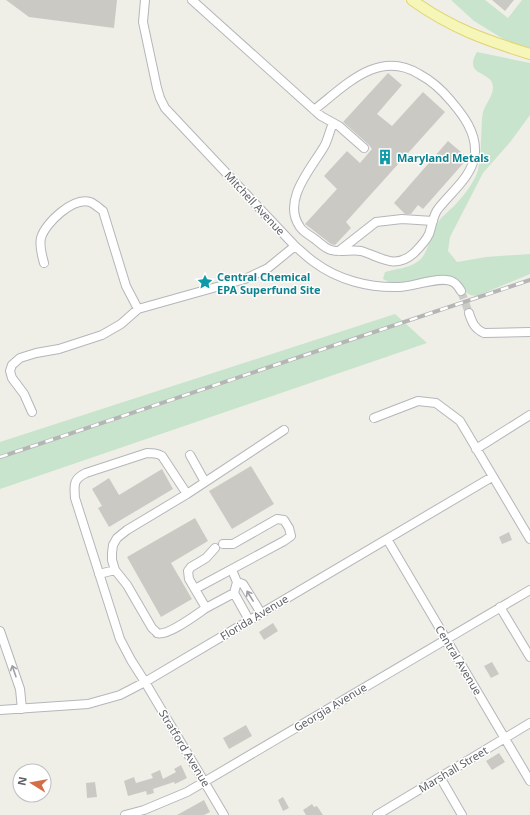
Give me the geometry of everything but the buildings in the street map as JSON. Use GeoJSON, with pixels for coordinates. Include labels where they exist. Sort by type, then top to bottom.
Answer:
{"type":"FeatureCollection","features":[{"type":"Feature","properties":{"kind":"main road"},"geometry":{"type":"LineString","coordinates":[[412,0],[456,27],[482,39],[530,54]]}},
{"type":"Feature","properties":{"kind":"street","name":"Mitchell Avenue"},"geometry":{"type":"LineString","coordinates":[[145,0],[144,22],[157,88],[160,98],[166,108],[295,246],[314,262],[333,274],[352,281],[372,286],[393,288],[408,287],[446,280],[453,282],[458,286],[461,292]]}},
{"type":"Feature","properties":{"kind":"street"},"geometry":{"type":"LineString","coordinates":[[192,0],[314,110],[321,116],[339,126],[364,148]]}},
{"type":"Feature","properties":{"kind":"street"},"geometry":{"type":"LineString","coordinates":[[314,110],[356,77],[372,69],[381,66],[403,66],[428,78],[443,91],[469,126],[474,140],[474,161],[467,176],[437,210],[428,235],[419,248],[407,259],[389,261],[360,251],[330,250],[300,227],[294,213],[294,203],[297,191],[326,144],[333,123]]}},
{"type":"Feature","properties":{"kind":"street"},"geometry":{"type":"LineString","coordinates":[[44,263],[40,240],[44,230],[66,207],[89,201],[103,211],[126,286],[138,309]]}},
{"type":"Feature","properties":{"kind":"street"},"geometry":{"type":"LineString","coordinates":[[339,251],[376,222],[402,219],[433,221]]}},
{"type":"Feature","properties":{"kind":"street"},"geometry":{"type":"LineString","coordinates":[[32,412],[24,394],[12,378],[10,372],[12,365],[20,358],[36,353],[59,349],[102,335],[121,324],[138,309],[244,279],[268,268],[295,246]]}},
{"type":"Feature","properties":{"kind":"street"},"geometry":{"type":"LineString","coordinates":[[469,313],[474,326],[484,333],[530,332]]}},
{"type":"Feature","properties":{"kind":"street"},"geometry":{"type":"LineString","coordinates":[[374,418],[418,401],[436,403],[460,421],[530,539]]}},
{"type":"Feature","properties":{"kind":"street"},"geometry":{"type":"LineString","coordinates":[[476,449],[530,415]]}},
{"type":"Feature","properties":{"kind":"street"},"geometry":{"type":"LineString","coordinates":[[234,593],[206,608],[173,629],[163,633],[157,633],[152,628],[127,585],[115,570],[112,553],[113,544],[117,538],[127,530],[187,494],[284,430]]}},
{"type":"Feature","properties":{"kind":"street","name":"Stratford Avenue"},"geometry":{"type":"LineString","coordinates":[[187,494],[168,463],[157,453],[147,453],[80,476],[75,481],[74,486],[75,498],[120,639],[131,660],[224,815]]}},
{"type":"Feature","properties":{"kind":"street"},"geometry":{"type":"LineString","coordinates":[[190,455],[205,482]]}},
{"type":"Feature","properties":{"kind":"street","name":"Florida Avenue"},"geometry":{"type":"LineString","coordinates":[[0,710],[88,704],[120,695],[145,682],[492,477]]}},
{"type":"Feature","properties":{"kind":"street"},"geometry":{"type":"LineString","coordinates":[[195,589],[284,542],[291,536],[289,528],[284,520],[276,519],[233,544],[223,544]]}},
{"type":"Feature","properties":{"kind":"street","name":"Central Avenue"},"geometry":{"type":"LineString","coordinates":[[387,539],[530,781]]}},
{"type":"Feature","properties":{"kind":"street"},"geometry":{"type":"LineString","coordinates":[[206,608],[188,579],[188,571],[190,567],[206,558],[215,548]]}},
{"type":"Feature","properties":{"kind":"street"},"geometry":{"type":"LineString","coordinates":[[99,574],[115,570]]}},
{"type":"Feature","properties":{"kind":"street"},"geometry":{"type":"LineString","coordinates":[[232,570],[237,582],[234,593],[249,620]]}},
{"type":"Feature","properties":{"kind":"street"},"geometry":{"type":"LineString","coordinates":[[237,582],[243,584],[261,613]]}},
{"type":"Feature","properties":{"kind":"street","name":"Georgia Avenue"},"geometry":{"type":"LineString","coordinates":[[125,815],[167,802],[205,782],[446,638],[530,590]]}},
{"type":"Feature","properties":{"kind":"street"},"geometry":{"type":"LineString","coordinates":[[500,607],[530,657]]}},
{"type":"Feature","properties":{"kind":"street"},"geometry":{"type":"LineString","coordinates":[[0,631],[20,689],[22,709]]}},
{"type":"Feature","properties":{"kind":"street","name":"Marshall Street"},"geometry":{"type":"LineString","coordinates":[[377,815],[530,723]]}},
{"type":"Feature","properties":{"kind":"street"},"geometry":{"type":"LineString","coordinates":[[440,777],[462,815]]}},
{"type":"Feature","properties":{"kind":"green space"},"geometry":{"type":"Polygon","coordinates":[[[451,0],[485,0],[508,18],[522,0],[530,0],[530,48],[505,40],[474,21],[451,0]]]}},
{"type":"Feature","properties":{"kind":"green space"},"geometry":{"type":"Polygon","coordinates":[[[477,52],[530,63],[530,115],[511,141],[483,173],[450,237],[448,251],[457,262],[486,257],[530,254],[530,274],[477,296],[470,295],[447,279],[396,283],[389,282],[383,279],[385,272],[410,266],[421,259],[427,249],[438,222],[464,195],[471,185],[478,170],[483,112],[492,93],[493,87],[492,82],[475,70],[473,66],[473,60],[477,52]]]}},
{"type":"Feature","properties":{"kind":"green space"},"geometry":{"type":"Polygon","coordinates":[[[395,314],[427,343],[0,489],[0,442],[395,314]]]}},
{"type":"Feature","properties":{"kind":"tunnel"},"geometry":{"type":"LineString","coordinates":[[461,291],[469,313]]}},
{"type":"Feature","properties":{"kind":"railway"},"geometry":{"type":"LineString","coordinates":[[0,457],[530,280]]}},
{"type":"Feature","properties":{"kind":"place","name":"Maryland Metals"},"geometry":{"type":"Point","coordinates":[385,157]}},
{"type":"Feature","properties":{"kind":"place","name":"Central Chemical EPA Superfund Site"},"geometry":{"type":"Point","coordinates":[205,282]}}]}
